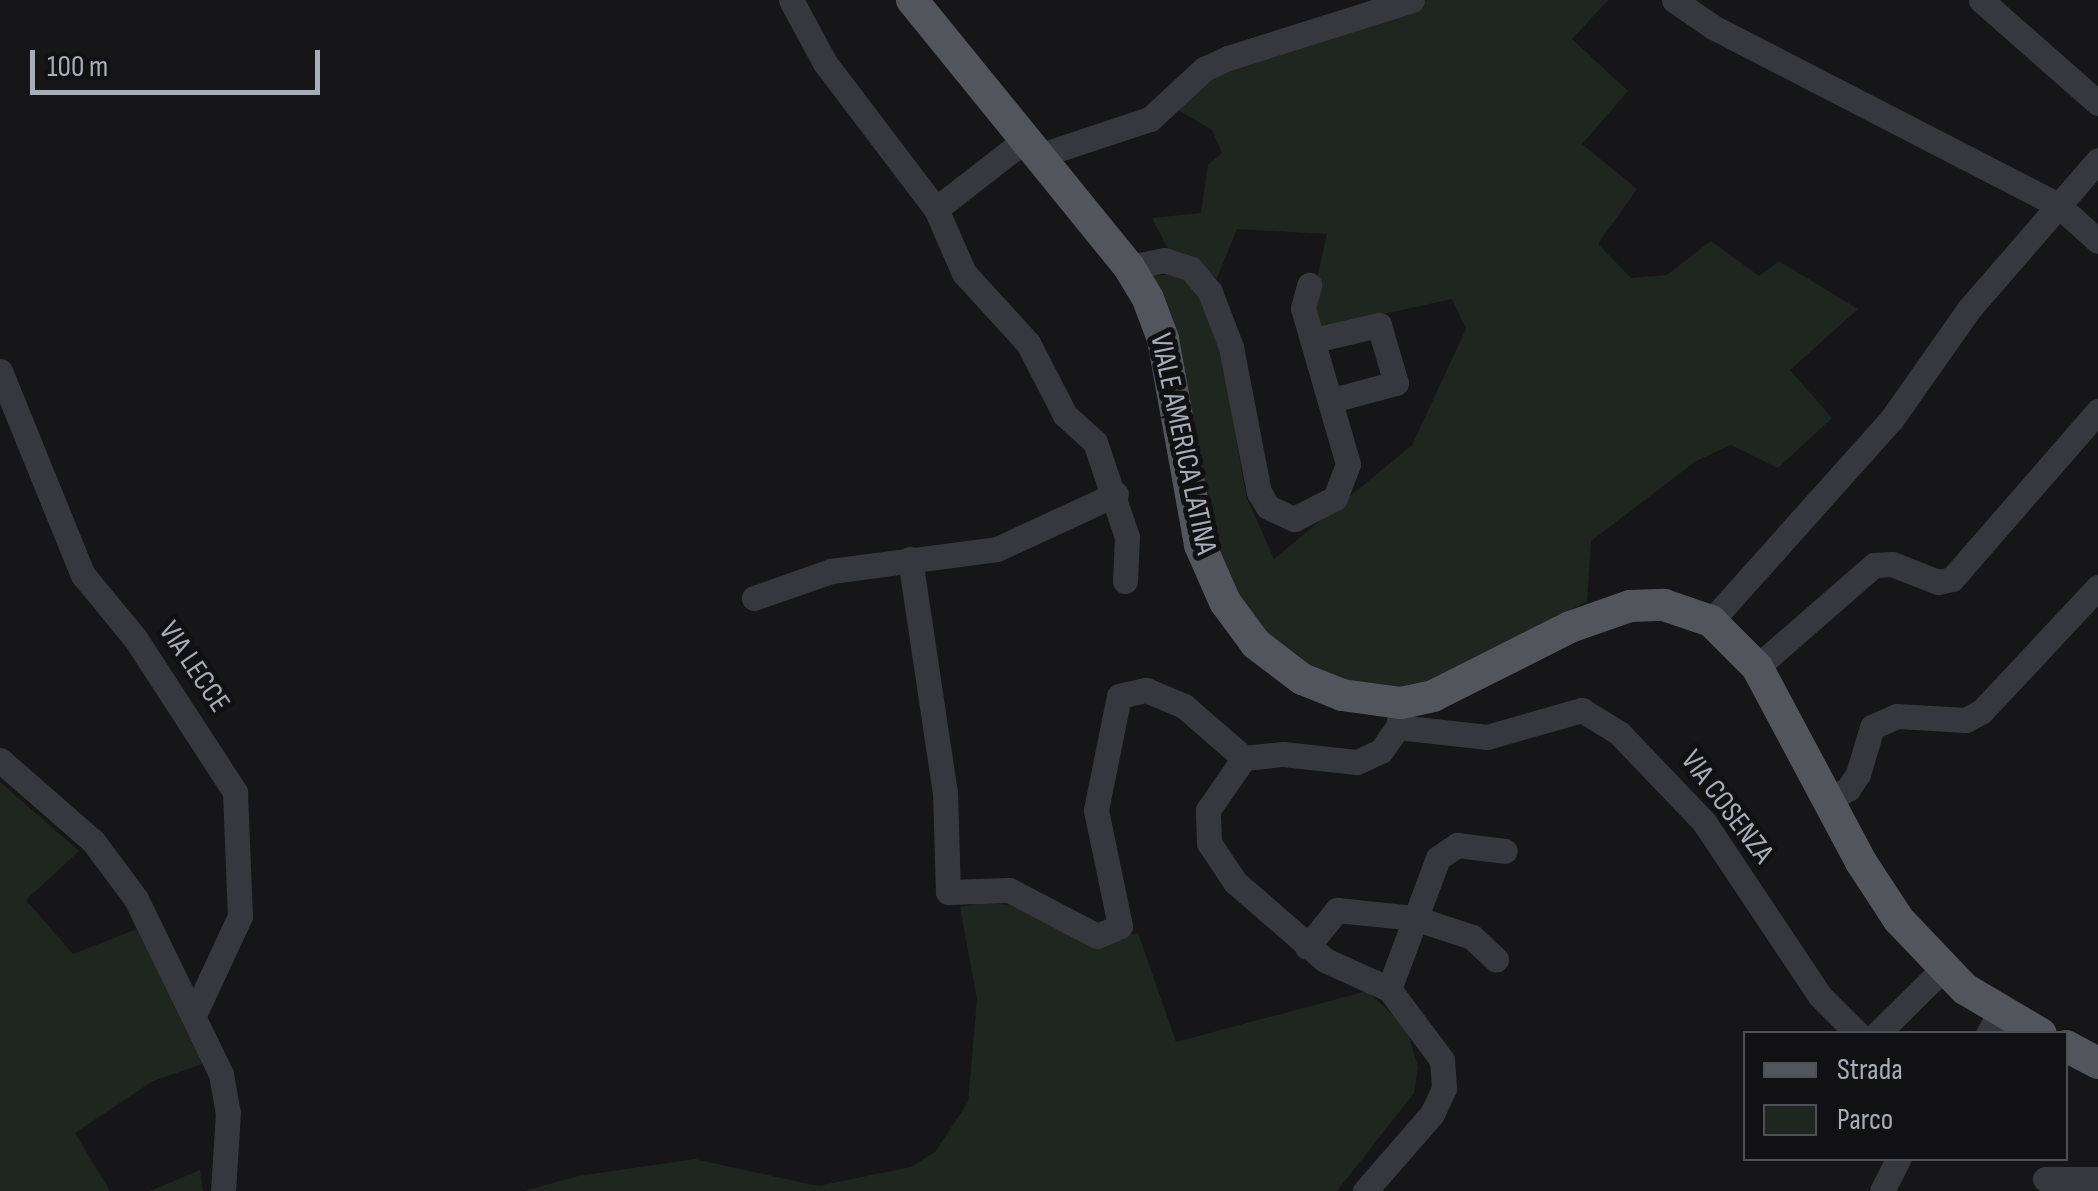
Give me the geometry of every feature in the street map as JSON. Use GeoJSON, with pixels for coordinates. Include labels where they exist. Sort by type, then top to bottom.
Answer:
{"type":"FeatureCollection","features":[{"type":"Feature","properties":{"kind":"main road","name":"VIALE AMERICA LATINA"},"geometry":{"type":"LineString","coordinates":[[912,0],[1130,267],[1163,339],[1200,544],[1225,602],[1256,644],[1302,679],[1400,715],[1570,627],[1630,606],[1664,605],[1711,622],[1758,667],[1828,800],[1899,920],[1994,1023],[2028,1031]]}},
{"type":"Feature","properties":{"kind":"main road"},"geometry":{"type":"LineString","coordinates":[[2068,1047],[2098,1064]]}},
{"type":"Feature","properties":{"kind":"street"},"geometry":{"type":"LineString","coordinates":[[791,0],[816,50],[936,209],[964,273],[1028,344],[1065,414],[1095,442],[1116,494],[1127,537],[1125,581]]}},
{"type":"Feature","properties":{"kind":"street"},"geometry":{"type":"LineString","coordinates":[[936,209],[1032,148],[1150,119],[1204,70],[1228,58],[1412,0]]}},
{"type":"Feature","properties":{"kind":"street"},"geometry":{"type":"LineString","coordinates":[[1674,0],[1713,27],[2058,205],[2098,241]]}},
{"type":"Feature","properties":{"kind":"street"},"geometry":{"type":"LineString","coordinates":[[1981,0],[2098,103]]}},
{"type":"Feature","properties":{"kind":"street"},"geometry":{"type":"LineString","coordinates":[[1711,622],[1892,420],[1970,309],[2098,160]]}},
{"type":"Feature","properties":{"kind":"street"},"geometry":{"type":"LineString","coordinates":[[1130,267],[1164,260],[1190,269],[1210,292],[1231,347],[1259,492],[1280,516],[1313,515],[1346,483],[1348,464],[1303,308],[1308,285]]}},
{"type":"Feature","properties":{"kind":"street"},"geometry":{"type":"LineString","coordinates":[[1314,340],[1379,326],[1396,383],[1332,400]]}},
{"type":"Feature","properties":{"kind":"street","name":"VIA LECCE"},"geometry":{"type":"LineString","coordinates":[[0,371],[83,575],[136,638],[235,792],[240,916],[194,1015]]}},
{"type":"Feature","properties":{"kind":"street"},"geometry":{"type":"LineString","coordinates":[[1758,667],[1874,566],[1892,564],[1938,582],[1952,578],[2098,410]]}},
{"type":"Feature","properties":{"kind":"street"},"geometry":{"type":"LineString","coordinates":[[754,598],[831,571],[996,548],[1116,494]]}},
{"type":"Feature","properties":{"kind":"street"},"geometry":{"type":"LineString","coordinates":[[910,560],[945,792],[948,892],[1008,890],[1096,936],[1120,926],[1122,912],[1096,810],[1119,696],[1146,690],[1184,706],[1244,758]]}},
{"type":"Feature","properties":{"kind":"street"},"geometry":{"type":"LineString","coordinates":[[1828,800],[1858,774],[1872,728],[1897,716],[1966,720],[1982,711],[2098,587]]}},
{"type":"Feature","properties":{"kind":"street","name":"VIA COSENZA"},"geometry":{"type":"LineString","coordinates":[[1400,715],[1487,737],[1582,710],[1619,733],[1704,822],[1820,996],[1855,1031]]}},
{"type":"Feature","properties":{"kind":"street"},"geometry":{"type":"LineString","coordinates":[[1365,1191],[1394,1166],[1444,1088],[1442,1060],[1390,989],[1307,947],[1235,882],[1209,843],[1213,794],[1244,758],[1283,754],[1357,762],[1381,751],[1400,715]]}},
{"type":"Feature","properties":{"kind":"street"},"geometry":{"type":"LineString","coordinates":[[0,760],[93,841],[136,899],[194,1015],[228,1097],[223,1191]]}},
{"type":"Feature","properties":{"kind":"street"},"geometry":{"type":"LineString","coordinates":[[1390,989],[1432,868],[1447,850],[1470,844],[1505,851]]}},
{"type":"Feature","properties":{"kind":"street"},"geometry":{"type":"LineString","coordinates":[[1307,947],[1337,910],[1414,918],[1472,938],[1496,959]]}},
{"type":"Feature","properties":{"kind":"street"},"geometry":{"type":"LineString","coordinates":[[1880,1031],[1942,969]]}},
{"type":"Feature","properties":{"kind":"street"},"geometry":{"type":"LineString","coordinates":[[1882,1191],[1898,1161]]}},
{"type":"Feature","properties":{"kind":"street"},"geometry":{"type":"LineString","coordinates":[[2045,1179],[2098,1179]]}},
{"type":"Feature","properties":{"kind":"green space"},"geometry":{"type":"Polygon","coordinates":[[[1428,0],[1608,0],[1572,39],[1628,91],[1582,144],[1637,189],[1598,244],[1631,278],[1667,275],[1711,241],[1759,276],[1779,261],[1858,309],[1790,370],[1832,418],[1778,468],[1731,445],[1696,461],[1591,541],[1587,601],[1428,688],[1387,694],[1323,679],[1276,646],[1249,614],[1218,560],[1146,276],[1177,274],[1203,298],[1221,349],[1246,496],[1274,559],[1412,445],[1466,329],[1452,299],[1320,328],[1310,309],[1327,234],[1237,229],[1217,278],[1167,247],[1152,218],[1201,213],[1208,165],[1222,153],[1212,130],[1173,107],[1193,86],[1228,69],[1428,0]]]}},
{"type":"Feature","properties":{"kind":"green space"},"geometry":{"type":"Polygon","coordinates":[[[0,782],[79,851],[26,900],[73,954],[137,929],[202,1064],[153,1081],[75,1133],[110,1191],[0,1191],[0,782]]]}},
{"type":"Feature","properties":{"kind":"green space"},"geometry":{"type":"Polygon","coordinates":[[[983,903],[1010,905],[1099,942],[1138,933],[1176,1042],[1367,991],[1406,1027],[1418,1067],[1414,1093],[1337,1191],[525,1191],[578,1176],[695,1159],[818,1186],[911,1167],[935,1152],[968,1102],[977,999],[960,907],[983,903]]]}},
{"type":"Feature","properties":{"kind":"green space"},"geometry":{"type":"Polygon","coordinates":[[[200,1170],[203,1191],[150,1191],[200,1170]]]}}]}
